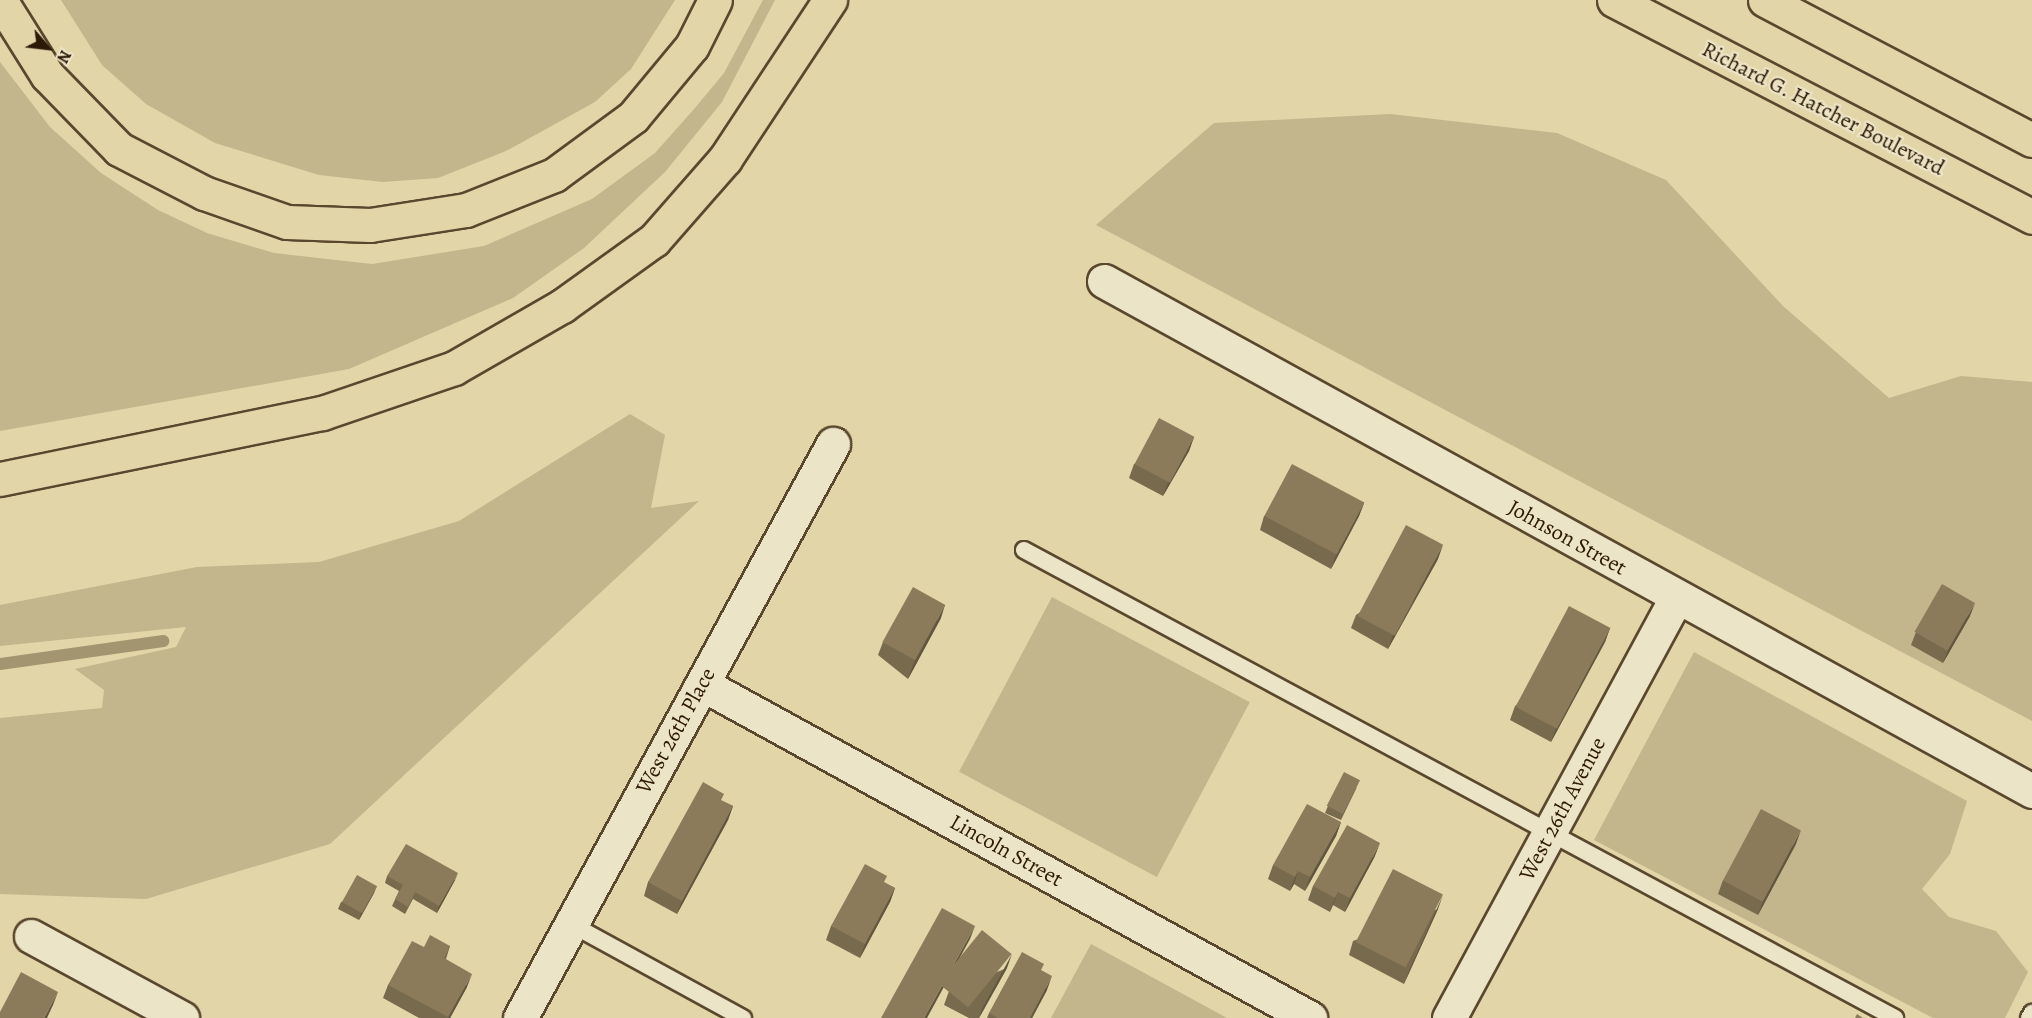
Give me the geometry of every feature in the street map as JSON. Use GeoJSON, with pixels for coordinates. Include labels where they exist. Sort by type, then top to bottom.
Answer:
{"type":"FeatureCollection","features":[{"type":"Feature","properties":{"kind":"main road"},"geometry":{"type":"LineString","coordinates":[[0,0],[47,75],[119,149],[204,193],[287,222],[370,225],[466,210],[554,175],[633,117],[692,46],[715,0]]}},
{"type":"Feature","properties":{"kind":"main road"},"geometry":{"type":"LineString","coordinates":[[789,56],[817,0]]}},
{"type":"Feature","properties":{"kind":"main road"},"geometry":{"type":"LineString","coordinates":[[0,479],[322,413],[454,368],[562,306],[654,240],[725,159],[789,56],[830,0]]}},
{"type":"Feature","properties":{"kind":"main road","name":"Richard G. Hatcher Boulevard"},"geometry":{"type":"LineString","coordinates":[[1614,0],[2032,217]]}},
{"type":"Feature","properties":{"kind":"main road"},"geometry":{"type":"LineString","coordinates":[[1765,0],[2032,140]]}},
{"type":"Feature","properties":{"kind":"street","name":"Johnson Street"},"geometry":{"type":"LineString","coordinates":[[1104,281],[1676,599],[1797,657],[2032,791]]}},
{"type":"Feature","properties":{"kind":"street","name":"West 26th Place"},"geometry":{"type":"LineString","coordinates":[[520,1018],[833,444]]}},
{"type":"Feature","properties":{"kind":"street","name":"West 26th Avenue"},"geometry":{"type":"LineString","coordinates":[[1449,1018],[1676,599]]}},
{"type":"Feature","properties":{"kind":"street","name":"Lincoln Street"},"geometry":{"type":"LineString","coordinates":[[702,684],[1310,1018]]}},
{"type":"Feature","properties":{"kind":"street"},"geometry":{"type":"LineString","coordinates":[[31,936],[182,1018]]}},
{"type":"Feature","properties":{"kind":"lane"},"geometry":{"type":"LineString","coordinates":[[1024,550],[1549,835],[1894,1018]]}},
{"type":"Feature","properties":{"kind":"lane"},"geometry":{"type":"LineString","coordinates":[[571,924],[743,1018]]}},
{"type":"Feature","properties":{"kind":"lane"},"geometry":{"type":"LineString","coordinates":[[2029,1018],[2032,1013]]}},
{"type":"Feature","properties":{"kind":"shaded area"},"geometry":{"type":"Polygon","coordinates":[[[61,0],[675,0],[631,69],[595,102],[506,151],[438,178],[383,182],[319,175],[215,143],[146,104],[102,65],[61,0]]]}},
{"type":"Feature","properties":{"kind":"shaded area"},"geometry":{"type":"Polygon","coordinates":[[[763,0],[775,0],[722,102],[665,172],[584,248],[513,298],[349,369],[0,431],[0,62],[50,127],[101,173],[158,210],[207,233],[274,253],[372,264],[484,246],[592,199],[655,153],[695,108],[724,73],[763,0]]]}},
{"type":"Feature","properties":{"kind":"shaded area"},"geometry":{"type":"Polygon","coordinates":[[[1390,114],[1557,133],[1666,180],[1783,306],[1889,398],[1961,376],[2032,382],[2032,721],[1096,225],[1214,123],[1390,114]]]}},
{"type":"Feature","properties":{"kind":"shaded area"},"geometry":{"type":"Polygon","coordinates":[[[630,414],[665,435],[651,508],[699,501],[330,844],[146,899],[0,894],[0,718],[102,708],[104,690],[75,669],[176,647],[186,627],[0,646],[0,605],[197,567],[319,562],[459,521],[630,414]]]}},
{"type":"Feature","properties":{"kind":"shaded area"},"geometry":{"type":"Polygon","coordinates":[[[1052,597],[1250,702],[1157,877],[959,772],[1052,597]]]}},
{"type":"Feature","properties":{"kind":"shaded area"},"geometry":{"type":"Polygon","coordinates":[[[1694,652],[1967,801],[1950,854],[1922,889],[1949,917],[1996,931],[2028,972],[2005,1018],[1933,1018],[1594,840],[1694,652]]]}},
{"type":"Feature","properties":{"kind":"shaded area"},"geometry":{"type":"Polygon","coordinates":[[[1091,944],[1227,1018],[1051,1018],[1091,944]]]}},
{"type":"Feature","properties":{"kind":"building"},"geometry":{"type":"Polygon","coordinates":[[[1159,418],[1194,437],[1170,483],[1135,464],[1159,418]]]}},
{"type":"Feature","properties":{"kind":"building"},"geometry":{"type":"Polygon","coordinates":[[[1292,464],[1364,502],[1337,555],[1264,516],[1292,464]]]}},
{"type":"Feature","properties":{"kind":"building"},"geometry":{"type":"Polygon","coordinates":[[[1406,525],[1443,545],[1395,636],[1358,616],[1406,525]]]}},
{"type":"Feature","properties":{"kind":"building"},"geometry":{"type":"Polygon","coordinates":[[[1942,584],[1975,603],[1947,651],[1914,632],[1942,584]]]}},
{"type":"Feature","properties":{"kind":"building"},"geometry":{"type":"Polygon","coordinates":[[[913,587],[945,605],[915,660],[882,642],[913,587]]]}},
{"type":"Feature","properties":{"kind":"building"},"geometry":{"type":"Polygon","coordinates":[[[1569,606],[1610,628],[1557,729],[1515,707],[1569,606]]]}},
{"type":"Feature","properties":{"kind":"building"},"geometry":{"type":"Polygon","coordinates":[[[1344,772],[1360,780],[1343,814],[1327,806],[1344,772]]]}},
{"type":"Feature","properties":{"kind":"building"},"geometry":{"type":"Polygon","coordinates":[[[703,782],[724,794],[721,800],[733,806],[682,901],[648,882],[703,782]]]}},
{"type":"Feature","properties":{"kind":"building"},"geometry":{"type":"Polygon","coordinates":[[[1307,804],[1341,822],[1310,877],[1298,871],[1295,877],[1273,865],[1307,804]]]}},
{"type":"Feature","properties":{"kind":"building"},"geometry":{"type":"Polygon","coordinates":[[[1761,809],[1801,830],[1763,902],[1723,881],[1761,809]]]}},
{"type":"Feature","properties":{"kind":"building"},"geometry":{"type":"Polygon","coordinates":[[[1347,825],[1380,843],[1350,898],[1338,892],[1335,898],[1313,886],[1347,825]]]}},
{"type":"Feature","properties":{"kind":"building"},"geometry":{"type":"Polygon","coordinates":[[[406,844],[458,873],[439,906],[415,892],[408,907],[395,899],[403,885],[387,876],[406,844]]]}},
{"type":"Feature","properties":{"kind":"building"},"geometry":{"type":"Polygon","coordinates":[[[865,864],[887,876],[884,882],[895,888],[865,944],[831,926],[865,864]]]}},
{"type":"Feature","properties":{"kind":"building"},"geometry":{"type":"Polygon","coordinates":[[[1393,869],[1443,894],[1406,967],[1356,942],[1393,869]]]}},
{"type":"Feature","properties":{"kind":"building"},"geometry":{"type":"Polygon","coordinates":[[[357,875],[377,886],[362,913],[342,902],[357,875]]]}},
{"type":"Feature","properties":{"kind":"building"},"geometry":{"type":"Polygon","coordinates":[[[942,908],[975,926],[924,1018],[881,1018],[942,908]]]}},
{"type":"Feature","properties":{"kind":"building"},"geometry":{"type":"Polygon","coordinates":[[[982,930],[1012,954],[968,1008],[939,984],[982,930]]]}},
{"type":"Feature","properties":{"kind":"building"},"geometry":{"type":"Polygon","coordinates":[[[430,935],[450,946],[444,958],[472,974],[448,1017],[388,985],[412,941],[424,947],[430,935]]]}},
{"type":"Feature","properties":{"kind":"building"},"geometry":{"type":"Polygon","coordinates":[[[1022,952],[1044,964],[1041,970],[1052,976],[1030,1018],[998,1018],[989,1013],[1022,952]]]}},
{"type":"Feature","properties":{"kind":"building"},"geometry":{"type":"Polygon","coordinates":[[[21,972],[58,992],[44,1018],[0,1018],[0,1012],[21,972]]]}},
{"type":"Feature","properties":{"kind":"waterway"},"geometry":{"type":"LineString","coordinates":[[0,664],[163,641]]}}]}
